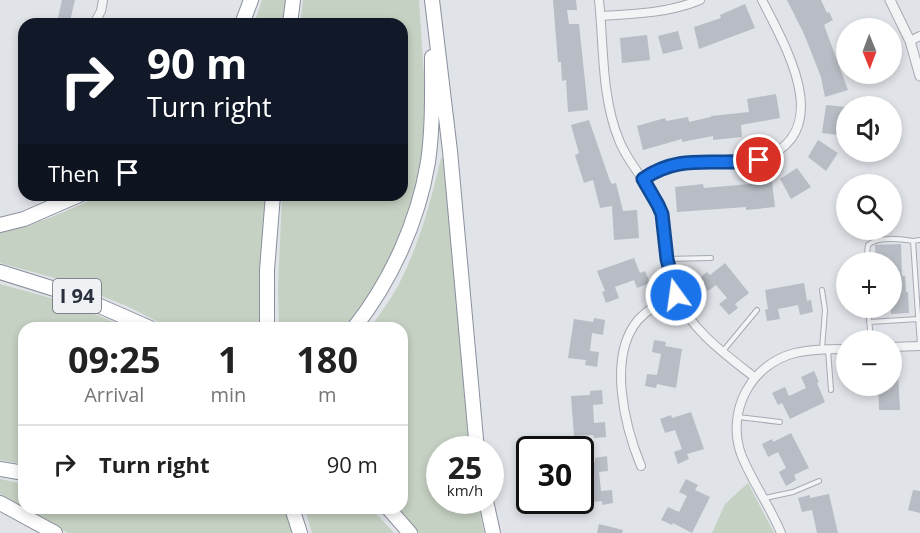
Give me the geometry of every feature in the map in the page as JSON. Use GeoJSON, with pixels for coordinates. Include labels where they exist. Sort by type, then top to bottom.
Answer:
{"type":"FeatureCollection","features":[{"type":"Feature","properties":{"kind":"highway"},"geometry":{"type":"LineString","coordinates":[[244,18],[251,0]]}},
{"type":"Feature","properties":{"kind":"highway"},"geometry":{"type":"LineString","coordinates":[[292,18],[293,0]]}},
{"type":"Feature","properties":{"kind":"highway"},"geometry":{"type":"LineString","coordinates":[[359,322],[374,302],[400,252],[412,222],[426,172],[432,110],[432,0]]}},
{"type":"Feature","properties":{"kind":"highway"},"geometry":{"type":"LineString","coordinates":[[432,0],[450,150],[476,436]]}},
{"type":"Feature","properties":{"kind":"highway"},"geometry":{"type":"LineString","coordinates":[[0,225],[24,219],[65,201]]}},
{"type":"Feature","properties":{"kind":"highway"},"geometry":{"type":"LineString","coordinates":[[267,322],[267,270],[273,201]]}},
{"type":"Feature","properties":{"kind":"highway","name":"I 94"},"geometry":{"type":"LineString","coordinates":[[0,272],[77,296],[136,322]]}},
{"type":"Feature","properties":{"kind":"highway"},"geometry":{"type":"LineString","coordinates":[[0,469],[18,472]]}},
{"type":"Feature","properties":{"kind":"highway"},"geometry":{"type":"LineString","coordinates":[[0,503],[18,513]]}},
{"type":"Feature","properties":{"kind":"highway"},"geometry":{"type":"LineString","coordinates":[[20,514],[55,533]]}},
{"type":"Feature","properties":{"kind":"highway"},"geometry":{"type":"LineString","coordinates":[[294,514],[300,533]]}},
{"type":"Feature","properties":{"kind":"highway"},"geometry":{"type":"LineString","coordinates":[[393,514],[410,533]]}},
{"type":"Feature","properties":{"kind":"highway"},"geometry":{"type":"LineString","coordinates":[[488,514],[492,533]]}},
{"type":"Feature","properties":{"kind":"street"},"geometry":{"type":"LineString","coordinates":[[97,18],[103,0]]}},
{"type":"Feature","properties":{"kind":"street"},"geometry":{"type":"LineString","coordinates":[[600,0],[607,95],[612,118],[619,140],[630,162],[643,179],[662,214],[667,259],[676,295],[699,329],[754,377]]}},
{"type":"Feature","properties":{"kind":"street"},"geometry":{"type":"LineString","coordinates":[[601,16],[653,12],[689,5],[700,0]]}},
{"type":"Feature","properties":{"kind":"street"},"geometry":{"type":"LineString","coordinates":[[643,179],[674,163],[759,160],[772,156],[793,138],[802,113],[799,87],[783,42],[762,0]]}},
{"type":"Feature","properties":{"kind":"street"},"geometry":{"type":"LineString","coordinates":[[890,0],[910,41],[920,76]]}},
{"type":"Feature","properties":{"kind":"street"},"geometry":{"type":"LineString","coordinates":[[910,41],[920,36]]}},
{"type":"Feature","properties":{"kind":"street"},"geometry":{"type":"LineString","coordinates":[[640,466],[631,443],[625,410],[621,361],[625,345],[637,321],[651,308],[676,295]]}},
{"type":"Feature","properties":{"kind":"street"},"geometry":{"type":"LineString","coordinates":[[902,346],[920,345]]}},
{"type":"Feature","properties":{"kind":"street"},"geometry":{"type":"LineString","coordinates":[[781,533],[742,455],[737,439],[737,417],[745,392],[754,377],[767,366],[784,356],[795,353],[836,349]]}},
{"type":"Feature","properties":{"kind":"lane"},"geometry":{"type":"LineString","coordinates":[[867,252],[868,245],[873,241],[920,240]]}},
{"type":"Feature","properties":{"kind":"lane"},"geometry":{"type":"LineString","coordinates":[[913,241],[920,345]]}},
{"type":"Feature","properties":{"kind":"lane"},"geometry":{"type":"LineString","coordinates":[[667,259],[711,258]]}},
{"type":"Feature","properties":{"kind":"lane"},"geometry":{"type":"LineString","coordinates":[[822,290],[825,310],[825,350],[831,390]]}},
{"type":"Feature","properties":{"kind":"lane"},"geometry":{"type":"LineString","coordinates":[[723,352],[757,310]]}},
{"type":"Feature","properties":{"kind":"lane"},"geometry":{"type":"LineString","coordinates":[[869,318],[870,330]]}},
{"type":"Feature","properties":{"kind":"lane"},"geometry":{"type":"LineString","coordinates":[[869,322],[919,319]]}},
{"type":"Feature","properties":{"kind":"lane"},"geometry":{"type":"LineString","coordinates":[[737,417],[780,422]]}},
{"type":"Feature","properties":{"kind":"lane"},"geometry":{"type":"LineString","coordinates":[[765,498],[793,492],[819,481]]}},
{"type":"Feature","properties":{"kind":"green space"},"geometry":{"type":"Polygon","coordinates":[[[262,0],[286,0],[284,18],[256,18],[262,0]]]}},
{"type":"Feature","properties":{"kind":"green space"},"geometry":{"type":"Polygon","coordinates":[[[303,0],[419,0],[424,77],[427,78],[426,135],[418,183],[405,228],[380,280],[351,322],[279,322],[282,201],[408,201],[408,18],[301,18],[303,0]]]}},
{"type":"Feature","properties":{"kind":"green space"},"geometry":{"type":"Polygon","coordinates":[[[441,158],[446,158],[471,436],[426,436],[426,514],[480,514],[484,533],[419,533],[402,514],[408,514],[408,322],[374,322],[397,288],[419,237],[441,158]]]}},
{"type":"Feature","properties":{"kind":"green space"},"geometry":{"type":"Polygon","coordinates":[[[88,201],[267,201],[262,322],[158,322],[129,307],[62,280],[0,263],[0,233],[88,201]]]}},
{"type":"Feature","properties":{"kind":"green space"},"geometry":{"type":"Polygon","coordinates":[[[0,284],[65,302],[114,322],[18,322],[18,463],[0,460],[0,284]]]}},
{"type":"Feature","properties":{"kind":"green space"},"geometry":{"type":"Polygon","coordinates":[[[0,479],[18,483],[18,504],[0,494],[0,479]]]}},
{"type":"Feature","properties":{"kind":"green space"},"geometry":{"type":"Polygon","coordinates":[[[748,483],[774,533],[712,533],[725,504],[748,483]]]}},
{"type":"Feature","properties":{"kind":"green space"},"geometry":{"type":"Polygon","coordinates":[[[34,514],[289,514],[294,533],[68,533],[34,514]]]}},
{"type":"Feature","properties":{"kind":"green space"},"geometry":{"type":"Polygon","coordinates":[[[306,514],[377,514],[394,533],[312,533],[306,514]]]}},
{"type":"Feature","properties":{"kind":"building"},"geometry":{"type":"Polygon","coordinates":[[[62,0],[75,0],[71,18],[58,18],[62,0]]]}},
{"type":"Feature","properties":{"kind":"building"},"geometry":{"type":"Polygon","coordinates":[[[553,0],[576,0],[577,10],[567,10],[569,24],[579,24],[588,110],[568,112],[566,80],[562,81],[561,62],[558,62],[553,0]]]}},
{"type":"Feature","properties":{"kind":"building"},"geometry":{"type":"Polygon","coordinates":[[[787,0],[821,0],[833,20],[824,25],[836,58],[836,84],[846,84],[848,90],[825,97],[821,77],[804,34],[787,0]]]}},
{"type":"Feature","properties":{"kind":"building"},"geometry":{"type":"Polygon","coordinates":[[[745,4],[755,28],[699,49],[694,27],[721,18],[720,15],[745,4]]]}},
{"type":"Feature","properties":{"kind":"building"},"geometry":{"type":"Polygon","coordinates":[[[678,31],[683,49],[663,54],[658,36],[678,31]]]}},
{"type":"Feature","properties":{"kind":"building"},"geometry":{"type":"Polygon","coordinates":[[[647,35],[650,60],[622,63],[620,38],[647,35]]]}},
{"type":"Feature","properties":{"kind":"building"},"geometry":{"type":"Polygon","coordinates":[[[776,94],[780,118],[741,125],[742,137],[713,140],[713,136],[682,142],[682,139],[643,150],[637,126],[665,118],[666,121],[688,117],[689,122],[711,116],[749,112],[747,99],[776,94]]]}},
{"type":"Feature","properties":{"kind":"building"},"geometry":{"type":"Polygon","coordinates":[[[826,105],[836,106],[836,135],[822,133],[826,105]]]}},
{"type":"Feature","properties":{"kind":"building"},"geometry":{"type":"Polygon","coordinates":[[[589,120],[610,181],[612,184],[616,183],[623,211],[637,210],[639,238],[614,240],[612,206],[600,208],[593,180],[584,183],[575,155],[579,153],[571,125],[589,120]]]}},
{"type":"Feature","properties":{"kind":"building"},"geometry":{"type":"Polygon","coordinates":[[[818,140],[836,152],[836,156],[826,171],[808,157],[818,140]]]}},
{"type":"Feature","properties":{"kind":"building"},"geometry":{"type":"Polygon","coordinates":[[[797,168],[811,187],[791,199],[780,179],[797,168]]]}},
{"type":"Feature","properties":{"kind":"building"},"geometry":{"type":"Polygon","coordinates":[[[772,182],[775,207],[677,212],[675,187],[703,184],[704,188],[772,182]]]}},
{"type":"Feature","properties":{"kind":"building"},"geometry":{"type":"Polygon","coordinates":[[[901,244],[901,252],[875,252],[875,245],[901,244]]]}},
{"type":"Feature","properties":{"kind":"building"},"geometry":{"type":"Polygon","coordinates":[[[634,258],[640,273],[645,271],[650,283],[637,288],[634,280],[615,287],[619,298],[606,303],[602,292],[605,291],[597,271],[634,258]]]}},
{"type":"Feature","properties":{"kind":"building"},"geometry":{"type":"Polygon","coordinates":[[[725,263],[749,293],[735,304],[738,308],[729,315],[719,304],[727,298],[716,285],[708,291],[698,279],[707,272],[710,275],[725,263]]]}},
{"type":"Feature","properties":{"kind":"building"},"geometry":{"type":"Polygon","coordinates":[[[902,276],[905,276],[909,313],[902,313],[902,276]]]}},
{"type":"Feature","properties":{"kind":"building"},"geometry":{"type":"Polygon","coordinates":[[[804,283],[807,301],[811,300],[813,312],[800,315],[798,305],[778,309],[780,319],[767,321],[765,290],[804,283]]]}},
{"type":"Feature","properties":{"kind":"building"},"geometry":{"type":"Polygon","coordinates":[[[594,318],[605,320],[603,335],[592,333],[590,351],[599,352],[597,367],[585,365],[586,360],[568,358],[574,319],[593,322],[594,318]]]}},
{"type":"Feature","properties":{"kind":"building"},"geometry":{"type":"Polygon","coordinates":[[[654,340],[666,342],[665,346],[682,349],[676,388],[657,384],[656,388],[645,386],[647,374],[657,375],[661,354],[652,352],[654,340]]]}},
{"type":"Feature","properties":{"kind":"building"},"geometry":{"type":"Polygon","coordinates":[[[814,371],[825,402],[790,419],[782,403],[778,405],[772,393],[785,387],[789,396],[806,388],[801,377],[814,371]]]}},
{"type":"Feature","properties":{"kind":"building"},"geometry":{"type":"Polygon","coordinates":[[[602,390],[603,404],[593,405],[594,423],[605,422],[606,437],[574,436],[571,396],[590,395],[590,391],[602,390]]]}},
{"type":"Feature","properties":{"kind":"building"},"geometry":{"type":"Polygon","coordinates":[[[878,396],[899,396],[900,410],[879,410],[878,396]]]}},
{"type":"Feature","properties":{"kind":"building"},"geometry":{"type":"Polygon","coordinates":[[[691,412],[704,449],[687,454],[689,459],[678,464],[674,452],[682,449],[675,430],[665,433],[660,419],[691,412]]]}},
{"type":"Feature","properties":{"kind":"building"},"geometry":{"type":"Polygon","coordinates":[[[791,433],[809,468],[794,475],[796,480],[786,486],[779,472],[786,468],[778,452],[768,457],[762,444],[772,439],[773,442],[791,433]]]}},
{"type":"Feature","properties":{"kind":"building"},"geometry":{"type":"Polygon","coordinates":[[[607,456],[608,471],[599,472],[601,491],[612,490],[613,503],[602,505],[602,501],[594,502],[595,458],[607,456]]]}},
{"type":"Feature","properties":{"kind":"building"},"geometry":{"type":"Polygon","coordinates":[[[686,479],[698,485],[695,490],[710,497],[692,533],[673,523],[672,525],[661,520],[668,507],[679,512],[687,496],[679,492],[686,479]]]}},
{"type":"Feature","properties":{"kind":"building"},"geometry":{"type":"Polygon","coordinates":[[[913,490],[920,491],[920,513],[908,510],[913,490]]]}},
{"type":"Feature","properties":{"kind":"building"},"geometry":{"type":"Polygon","coordinates":[[[829,494],[838,533],[817,533],[812,510],[802,512],[798,498],[829,494]]]}},
{"type":"Feature","properties":{"kind":"building"},"geometry":{"type":"Polygon","coordinates":[[[599,524],[623,530],[622,533],[597,533],[599,524]]]}},
{"type":"Feature","properties":{"kind":"route"},"geometry":{"type":"LineString","coordinates":[[676,295],[667,259],[662,214],[643,179],[674,163],[759,160]]}}]}
